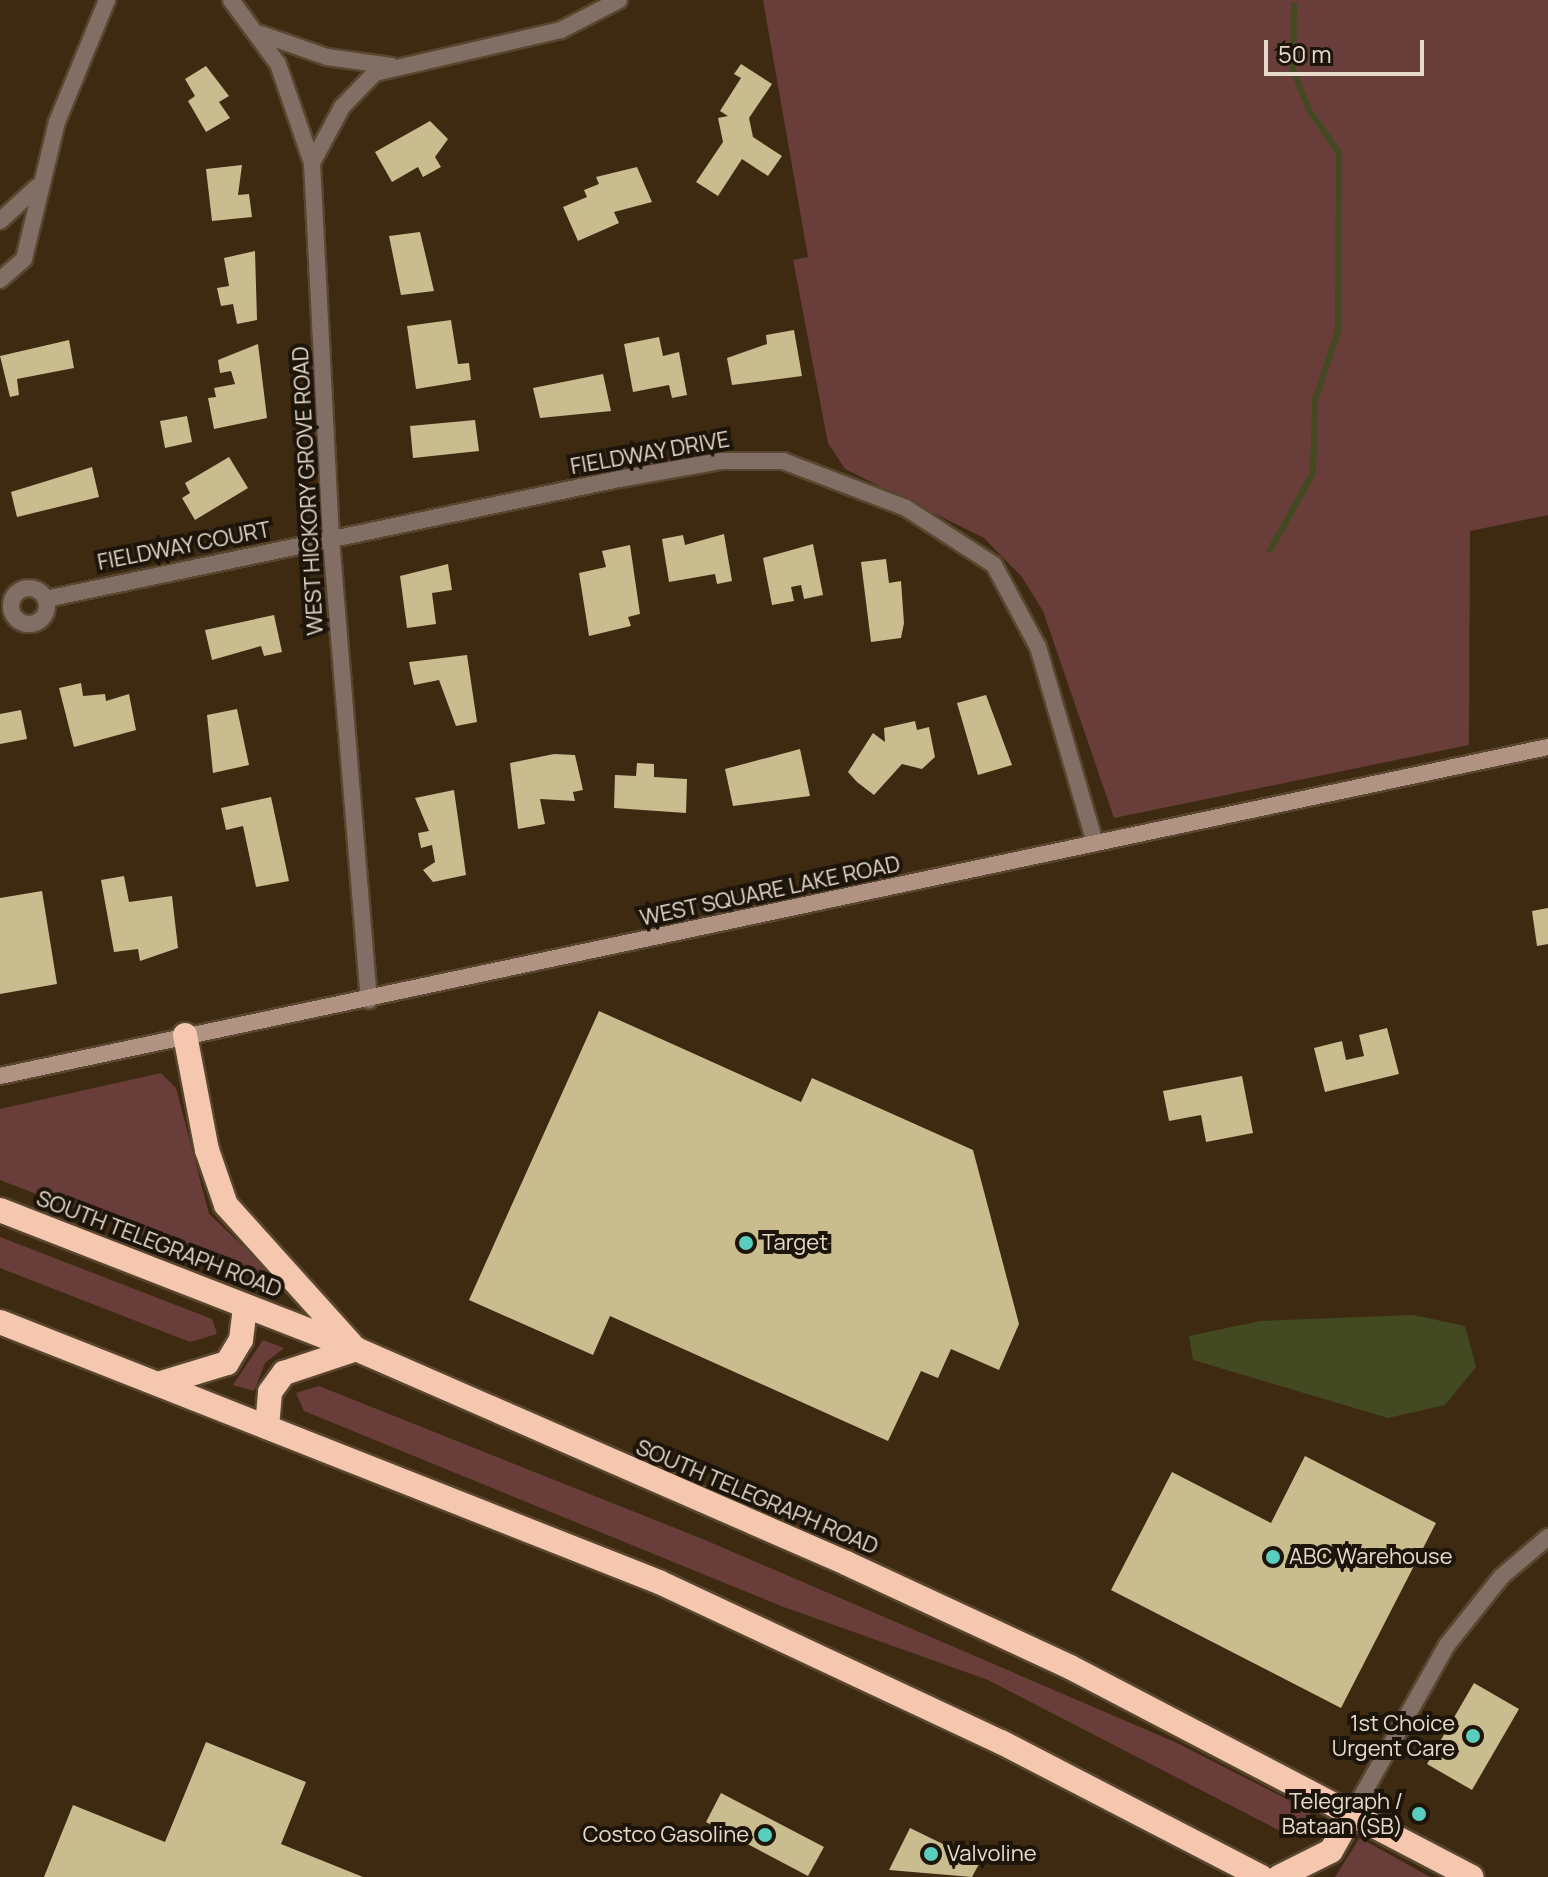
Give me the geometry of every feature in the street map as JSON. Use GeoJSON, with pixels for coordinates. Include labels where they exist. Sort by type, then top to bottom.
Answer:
{"type":"FeatureCollection","features":[{"type":"Feature","properties":{"kind":"highway"},"geometry":{"type":"LineString","coordinates":[[185,1035],[207,1150],[226,1205],[356,1349],[284,1373],[270,1392],[267,1427]]}},
{"type":"Feature","properties":{"kind":"highway","name":"SOUTH TELEGRAPH ROAD"},"geometry":{"type":"LineString","coordinates":[[0,1210],[356,1349],[1040,1652],[1354,1810],[1471,1877]]}},
{"type":"Feature","properties":{"kind":"highway"},"geometry":{"type":"LineString","coordinates":[[158,1384],[227,1363],[241,1340],[245,1306]]}},
{"type":"Feature","properties":{"kind":"highway"},"geometry":{"type":"LineString","coordinates":[[0,1322],[607,1560],[810,1650],[1261,1877]]}},
{"type":"Feature","properties":{"kind":"highway"},"geometry":{"type":"LineString","coordinates":[[1279,1877],[1331,1851],[1354,1810]]}},
{"type":"Feature","properties":{"kind":"street"},"geometry":{"type":"LineString","coordinates":[[0,280],[24,259],[37,187],[107,0]]}},
{"type":"Feature","properties":{"kind":"street","name":"WEST HICKORY GROVE ROAD"},"geometry":{"type":"LineString","coordinates":[[231,0],[261,34],[312,163],[331,539],[369,1000]]}},
{"type":"Feature","properties":{"kind":"street"},"geometry":{"type":"LineString","coordinates":[[312,163],[342,107],[360,85],[392,66],[550,33],[619,0]]}},
{"type":"Feature","properties":{"kind":"street"},"geometry":{"type":"LineString","coordinates":[[261,34],[327,57],[392,66]]}},
{"type":"Feature","properties":{"kind":"street"},"geometry":{"type":"LineString","coordinates":[[0,221],[37,187]]}},
{"type":"Feature","properties":{"kind":"street","name":"FIELDWAY DRIVE"},"geometry":{"type":"LineString","coordinates":[[331,539],[721,461],[783,461],[841,479],[946,528],[1005,580],[1058,706],[1095,843]]}},
{"type":"Feature","properties":{"kind":"street","name":"FIELDWAY COURT"},"geometry":{"type":"LineString","coordinates":[[46,599],[331,539]]}},
{"type":"Feature","properties":{"kind":"street","name":"WEST SQUARE LAKE ROAD"},"geometry":{"type":"LineString","coordinates":[[0,1076],[1548,747]]}},
{"type":"Feature","properties":{"kind":"street"},"geometry":{"type":"LineString","coordinates":[[1354,1810],[1447,1645],[1501,1577],[1548,1537]]}},
{"type":"Feature","properties":{"kind":"shaded area"},"geometry":{"type":"Polygon","coordinates":[[[763,0],[1548,0],[1548,515],[1470,531],[1469,745],[1114,818],[1043,611],[1022,577],[984,538],[845,469],[828,443],[793,260],[808,257],[763,0]]]}},
{"type":"Feature","properties":{"kind":"shaded area"},"geometry":{"type":"Polygon","coordinates":[[[161,1073],[176,1088],[209,1214],[291,1292],[0,1180],[0,1109],[161,1073]]]}},
{"type":"Feature","properties":{"kind":"shaded area"},"geometry":{"type":"Polygon","coordinates":[[[0,1237],[212,1319],[217,1334],[190,1342],[0,1268],[0,1237]]]}},
{"type":"Feature","properties":{"kind":"shaded area"},"geometry":{"type":"Polygon","coordinates":[[[1413,1315],[1465,1326],[1476,1367],[1445,1405],[1388,1418],[1193,1360],[1189,1336],[1260,1321],[1413,1315]]]}},
{"type":"Feature","properties":{"kind":"shaded area"},"geometry":{"type":"Polygon","coordinates":[[[263,1340],[284,1348],[265,1363],[254,1391],[233,1385],[263,1340]]]}},
{"type":"Feature","properties":{"kind":"shaded area"},"geometry":{"type":"Polygon","coordinates":[[[319,1386],[705,1540],[1177,1743],[1308,1810],[1317,1831],[1292,1837],[988,1680],[781,1606],[304,1411],[296,1393],[319,1386]]]}},
{"type":"Feature","properties":{"kind":"shaded area"},"geometry":{"type":"Polygon","coordinates":[[[1359,1839],[1362,1839],[1430,1877],[1335,1877],[1359,1839]]]}},
{"type":"Feature","properties":{"kind":"building"},"geometry":{"type":"Polygon","coordinates":[[[741,64],[772,84],[749,118],[753,137],[782,156],[768,176],[742,159],[718,196],[696,182],[723,142],[718,118],[728,116],[720,111],[741,78],[734,74],[741,64]]]}},
{"type":"Feature","properties":{"kind":"building"},"geometry":{"type":"Polygon","coordinates":[[[206,66],[229,96],[219,102],[230,118],[206,132],[188,101],[195,96],[185,79],[206,66]]]}},
{"type":"Feature","properties":{"kind":"building"},"geometry":{"type":"Polygon","coordinates":[[[430,121],[448,139],[435,157],[441,167],[423,177],[418,167],[392,182],[375,152],[430,121]]]}},
{"type":"Feature","properties":{"kind":"building"},"geometry":{"type":"Polygon","coordinates":[[[242,165],[238,195],[249,194],[252,217],[212,221],[206,169],[242,165]]]}},
{"type":"Feature","properties":{"kind":"building"},"geometry":{"type":"Polygon","coordinates":[[[637,167],[652,202],[614,212],[619,223],[578,241],[563,207],[587,197],[584,190],[599,184],[596,177],[637,167]]]}},
{"type":"Feature","properties":{"kind":"building"},"geometry":{"type":"Polygon","coordinates":[[[420,232],[434,291],[401,295],[389,236],[420,232]]]}},
{"type":"Feature","properties":{"kind":"building"},"geometry":{"type":"Polygon","coordinates":[[[255,251],[257,320],[237,324],[233,304],[221,306],[217,288],[229,286],[224,258],[255,251]]]}},
{"type":"Feature","properties":{"kind":"building"},"geometry":{"type":"Polygon","coordinates":[[[451,320],[458,364],[469,363],[471,380],[416,389],[407,326],[451,320]]]}},
{"type":"Feature","properties":{"kind":"building"},"geometry":{"type":"Polygon","coordinates":[[[794,330],[802,376],[732,385],[727,358],[767,344],[766,335],[794,330]]]}},
{"type":"Feature","properties":{"kind":"building"},"geometry":{"type":"Polygon","coordinates":[[[659,337],[663,356],[679,352],[687,395],[672,398],[669,385],[633,392],[624,344],[659,337]]]}},
{"type":"Feature","properties":{"kind":"building"},"geometry":{"type":"Polygon","coordinates":[[[69,340],[74,368],[17,379],[19,395],[10,397],[0,356],[69,340]]]}},
{"type":"Feature","properties":{"kind":"building"},"geometry":{"type":"Polygon","coordinates":[[[258,344],[267,418],[214,429],[208,398],[216,397],[214,388],[235,384],[231,371],[220,373],[218,360],[258,344]]]}},
{"type":"Feature","properties":{"kind":"building"},"geometry":{"type":"Polygon","coordinates":[[[603,374],[611,411],[540,418],[533,388],[603,374]]]}},
{"type":"Feature","properties":{"kind":"building"},"geometry":{"type":"Polygon","coordinates":[[[187,416],[192,442],[165,448],[160,421],[187,416]]]}},
{"type":"Feature","properties":{"kind":"building"},"geometry":{"type":"Polygon","coordinates":[[[475,420],[479,451],[413,458],[410,426],[475,420]]]}},
{"type":"Feature","properties":{"kind":"building"},"geometry":{"type":"Polygon","coordinates":[[[229,457],[248,488],[195,520],[182,498],[190,493],[185,483],[229,457]]]}},
{"type":"Feature","properties":{"kind":"building"},"geometry":{"type":"Polygon","coordinates":[[[92,467],[99,497],[17,517],[11,492],[92,467]]]}},
{"type":"Feature","properties":{"kind":"building"},"geometry":{"type":"Polygon","coordinates":[[[724,534],[732,581],[717,584],[715,574],[669,582],[662,539],[683,535],[685,545],[724,534]]]}},
{"type":"Feature","properties":{"kind":"building"},"geometry":{"type":"Polygon","coordinates":[[[813,544],[823,595],[804,599],[801,585],[791,587],[794,601],[772,605],[763,558],[813,544]]]}},
{"type":"Feature","properties":{"kind":"building"},"geometry":{"type":"Polygon","coordinates":[[[630,545],[640,614],[628,617],[631,626],[589,636],[579,573],[606,567],[602,551],[630,545]]]}},
{"type":"Feature","properties":{"kind":"building"},"geometry":{"type":"Polygon","coordinates":[[[886,559],[889,583],[901,581],[904,623],[901,638],[871,642],[861,562],[886,559]]]}},
{"type":"Feature","properties":{"kind":"building"},"geometry":{"type":"Polygon","coordinates":[[[448,564],[452,590],[432,593],[436,624],[407,628],[400,576],[448,564]]]}},
{"type":"Feature","properties":{"kind":"building"},"geometry":{"type":"Polygon","coordinates":[[[274,615],[282,652],[264,656],[261,646],[212,660],[205,630],[274,615]]]}},
{"type":"Feature","properties":{"kind":"building"},"geometry":{"type":"Polygon","coordinates":[[[467,655],[477,722],[456,726],[439,680],[414,685],[409,662],[467,655]]]}},
{"type":"Feature","properties":{"kind":"building"},"geometry":{"type":"Polygon","coordinates":[[[81,683],[83,696],[105,694],[106,701],[129,694],[136,730],[74,747],[59,688],[81,683]]]}},
{"type":"Feature","properties":{"kind":"building"},"geometry":{"type":"Polygon","coordinates":[[[986,695],[1012,765],[978,775],[957,703],[986,695]]]}},
{"type":"Feature","properties":{"kind":"building"},"geometry":{"type":"Polygon","coordinates":[[[237,709],[249,765],[213,773],[207,715],[237,709]]]}},
{"type":"Feature","properties":{"kind":"building"},"geometry":{"type":"Polygon","coordinates":[[[21,710],[27,739],[0,744],[0,714],[21,710]]]}},
{"type":"Feature","properties":{"kind":"building"},"geometry":{"type":"Polygon","coordinates":[[[915,721],[917,730],[929,727],[935,757],[922,769],[902,764],[874,795],[848,772],[873,733],[885,742],[884,728],[915,721]]]}},
{"type":"Feature","properties":{"kind":"building"},"geometry":{"type":"Polygon","coordinates":[[[800,749],[810,796],[733,806],[725,769],[800,749]]]}},
{"type":"Feature","properties":{"kind":"building"},"geometry":{"type":"Polygon","coordinates":[[[554,754],[575,755],[583,790],[573,792],[575,801],[540,799],[545,824],[518,829],[510,763],[554,754]]]}},
{"type":"Feature","properties":{"kind":"building"},"geometry":{"type":"Polygon","coordinates":[[[637,763],[654,764],[654,777],[687,779],[686,813],[614,808],[615,775],[636,776],[637,763]]]}},
{"type":"Feature","properties":{"kind":"building"},"geometry":{"type":"Polygon","coordinates":[[[454,790],[466,875],[433,882],[423,870],[435,862],[432,845],[421,848],[418,833],[429,831],[415,798],[454,790]]]}},
{"type":"Feature","properties":{"kind":"building"},"geometry":{"type":"Polygon","coordinates":[[[271,797],[289,881],[256,887],[243,826],[226,830],[221,808],[271,797]]]}},
{"type":"Feature","properties":{"kind":"building"},"geometry":{"type":"Polygon","coordinates":[[[124,876],[129,902],[172,896],[178,948],[140,961],[138,949],[114,952],[101,880],[124,876]]]}},
{"type":"Feature","properties":{"kind":"building"},"geometry":{"type":"Polygon","coordinates":[[[42,891],[57,984],[0,994],[0,898],[42,891]]]}},
{"type":"Feature","properties":{"kind":"building"},"geometry":{"type":"Polygon","coordinates":[[[1548,908],[1548,944],[1537,946],[1532,911],[1548,908]]]}},
{"type":"Feature","properties":{"kind":"building","name":"Target"},"geometry":{"type":"Polygon","coordinates":[[[599,1011],[801,1102],[812,1078],[973,1150],[1019,1324],[999,1370],[951,1349],[938,1378],[921,1371],[888,1441],[610,1316],[593,1355],[469,1300],[599,1011]]]}},
{"type":"Feature","properties":{"kind":"building"},"geometry":{"type":"Polygon","coordinates":[[[1387,1028],[1399,1074],[1325,1092],[1314,1048],[1342,1041],[1346,1060],[1364,1056],[1359,1035],[1387,1028]]]}},
{"type":"Feature","properties":{"kind":"building"},"geometry":{"type":"Polygon","coordinates":[[[1242,1076],[1253,1133],[1206,1142],[1201,1115],[1169,1121],[1163,1091],[1242,1076]]]}},
{"type":"Feature","properties":{"kind":"building","name":"ABC Warehouse"},"geometry":{"type":"Polygon","coordinates":[[[1305,1456],[1436,1523],[1341,1708],[1111,1590],[1172,1472],[1271,1523],[1305,1456]]]}},
{"type":"Feature","properties":{"kind":"building","name":"1st Choice Urgent Care"},"geometry":{"type":"Polygon","coordinates":[[[1474,1683],[1519,1709],[1472,1790],[1427,1764],[1474,1683]]]}},
{"type":"Feature","properties":{"kind":"building"},"geometry":{"type":"Polygon","coordinates":[[[206,1742],[306,1782],[281,1844],[363,1877],[44,1877],[73,1805],[165,1842],[206,1742]]]}},
{"type":"Feature","properties":{"kind":"building","name":"Costco Gasoline"},"geometry":{"type":"Polygon","coordinates":[[[721,1793],[824,1847],[808,1876],[706,1822],[721,1793]]]}},
{"type":"Feature","properties":{"kind":"building","name":"Valvoline"},"geometry":{"type":"Polygon","coordinates":[[[910,1828],[980,1862],[972,1877],[889,1870],[910,1828]]]}},
{"type":"Feature","properties":{"kind":"waterway"},"geometry":{"type":"LineString","coordinates":[[1270,550],[1313,473],[1315,400],[1338,331],[1339,153],[1309,110],[1293,70],[1294,5]]}},
{"type":"Feature","properties":{"kind":"place","name":"Target"},"geometry":{"type":"Point","coordinates":[746,1243]}},
{"type":"Feature","properties":{"kind":"place","name":"ABC Warehouse"},"geometry":{"type":"Point","coordinates":[1273,1557]}},
{"type":"Feature","properties":{"kind":"place","name":"1st Choice Urgent Care"},"geometry":{"type":"Point","coordinates":[1473,1736]}},
{"type":"Feature","properties":{"kind":"place","name":"Telegraph / Bataan (SB)"},"geometry":{"type":"Point","coordinates":[1419,1814]}},
{"type":"Feature","properties":{"kind":"place","name":"Costco Gasoline"},"geometry":{"type":"Point","coordinates":[765,1835]}},
{"type":"Feature","properties":{"kind":"place","name":"Valvoline"},"geometry":{"type":"Point","coordinates":[931,1854]}}]}
